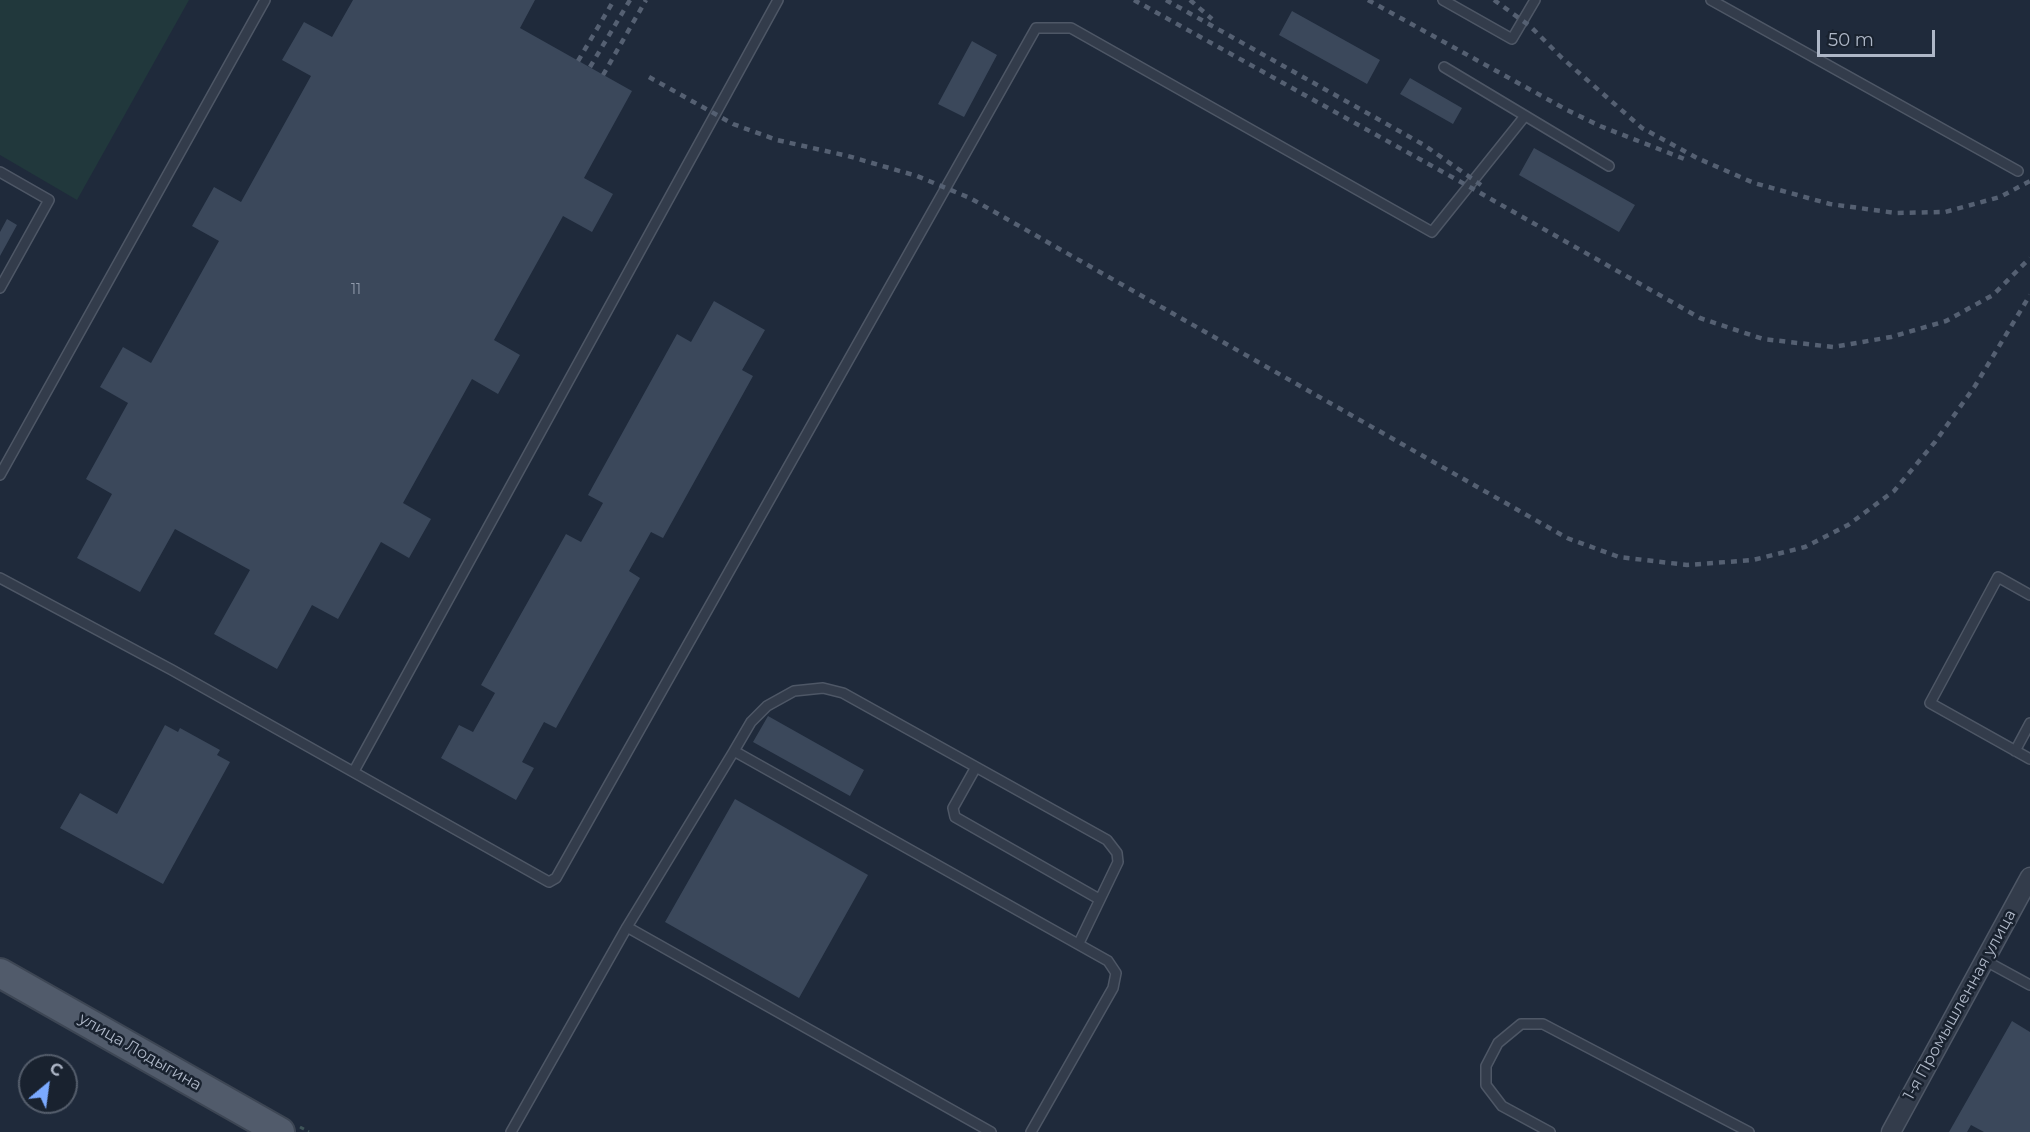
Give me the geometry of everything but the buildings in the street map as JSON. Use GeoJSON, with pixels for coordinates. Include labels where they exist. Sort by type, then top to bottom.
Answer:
{"type":"FeatureCollection","features":[{"type":"Feature","properties":{"kind":"main road","name":"улица Лодыгина"},"geometry":{"type":"LineString","coordinates":[[0,973],[280,1132]]}},
{"type":"Feature","properties":{"kind":"street","name":"1-я Промышленная улица"},"geometry":{"type":"LineString","coordinates":[[1891,1132],[2030,877]]}},
{"type":"Feature","properties":{"kind":"lane"},"geometry":{"type":"LineString","coordinates":[[0,475],[265,0]]}},
{"type":"Feature","properties":{"kind":"lane"},"geometry":{"type":"LineString","coordinates":[[354,771],[778,0]]}},
{"type":"Feature","properties":{"kind":"lane"},"geometry":{"type":"LineString","coordinates":[[1443,0],[1512,39],[1535,0]]}},
{"type":"Feature","properties":{"kind":"lane"},"geometry":{"type":"LineString","coordinates":[[1711,0],[2018,171]]}},
{"type":"Feature","properties":{"kind":"lane"},"geometry":{"type":"LineString","coordinates":[[0,578],[172,670],[549,882],[556,878],[1036,28],[1071,28],[1432,232],[1525,116]]}},
{"type":"Feature","properties":{"kind":"lane"},"geometry":{"type":"LineString","coordinates":[[1444,67],[1609,166]]}},
{"type":"Feature","properties":{"kind":"lane"},"geometry":{"type":"LineString","coordinates":[[0,172],[49,200],[0,288]]}},
{"type":"Feature","properties":{"kind":"lane"},"geometry":{"type":"LineString","coordinates":[[2030,595],[1998,577],[1930,703],[2030,759]]}},
{"type":"Feature","properties":{"kind":"lane"},"geometry":{"type":"LineString","coordinates":[[511,1132],[627,927],[752,722],[767,706],[794,691],[823,688],[843,693],[1107,840],[1117,852],[1118,862],[1079,943]]}},
{"type":"Feature","properties":{"kind":"lane"},"geometry":{"type":"LineString","coordinates":[[2015,751],[2030,723]]}},
{"type":"Feature","properties":{"kind":"lane"},"geometry":{"type":"LineString","coordinates":[[734,751],[1108,961],[1116,973],[1113,988],[1031,1132]]}},
{"type":"Feature","properties":{"kind":"lane"},"geometry":{"type":"LineString","coordinates":[[975,767],[953,808],[956,817],[1099,899]]}},
{"type":"Feature","properties":{"kind":"lane"},"geometry":{"type":"LineString","coordinates":[[627,927],[991,1132]]}},
{"type":"Feature","properties":{"kind":"lane"},"geometry":{"type":"LineString","coordinates":[[1984,960],[2030,985]]}},
{"type":"Feature","properties":{"kind":"lane"},"geometry":{"type":"LineString","coordinates":[[1550,1132],[1502,1106],[1486,1085],[1486,1066],[1498,1043],[1521,1024],[1543,1024],[1749,1132]]}},
{"type":"Feature","properties":{"kind":"green space"},"geometry":{"type":"Polygon","coordinates":[[[0,0],[189,0],[77,200],[0,155],[0,0]]]}},
{"type":"Feature","properties":{"kind":"railway"},"geometry":{"type":"LineString","coordinates":[[578,61],[614,0]]}},
{"type":"Feature","properties":{"kind":"railway"},"geometry":{"type":"LineString","coordinates":[[590,67],[630,0]]}},
{"type":"Feature","properties":{"kind":"railway"},"geometry":{"type":"LineString","coordinates":[[603,75],[646,0]]}},
{"type":"Feature","properties":{"kind":"railway"},"geometry":{"type":"LineString","coordinates":[[1134,0],[1700,318],[1763,339],[1833,347],[1891,337],[1946,321],[1993,295],[2030,258]]}},
{"type":"Feature","properties":{"kind":"railway"},"geometry":{"type":"LineString","coordinates":[[1166,0],[1424,145],[1481,185]]}},
{"type":"Feature","properties":{"kind":"railway"},"geometry":{"type":"LineString","coordinates":[[1190,0],[1212,19]]}},
{"type":"Feature","properties":{"kind":"railway"},"geometry":{"type":"LineString","coordinates":[[1368,0],[1567,110],[1600,126],[1687,160]]}},
{"type":"Feature","properties":{"kind":"railway"},"geometry":{"type":"LineString","coordinates":[[1494,0],[1530,26],[1562,58],[1642,128],[1697,158],[1754,183],[1830,204],[1896,213],[1945,212],[2000,197],[2030,181]]}},
{"type":"Feature","properties":{"kind":"railway"},"geometry":{"type":"LineString","coordinates":[[649,77],[733,124],[777,140],[848,156],[917,176],[970,198],[1567,538],[1619,557],[1687,565],[1753,560],[1805,547],[1848,525],[1894,491],[1935,442],[1975,386],[2030,295]]}}]}
